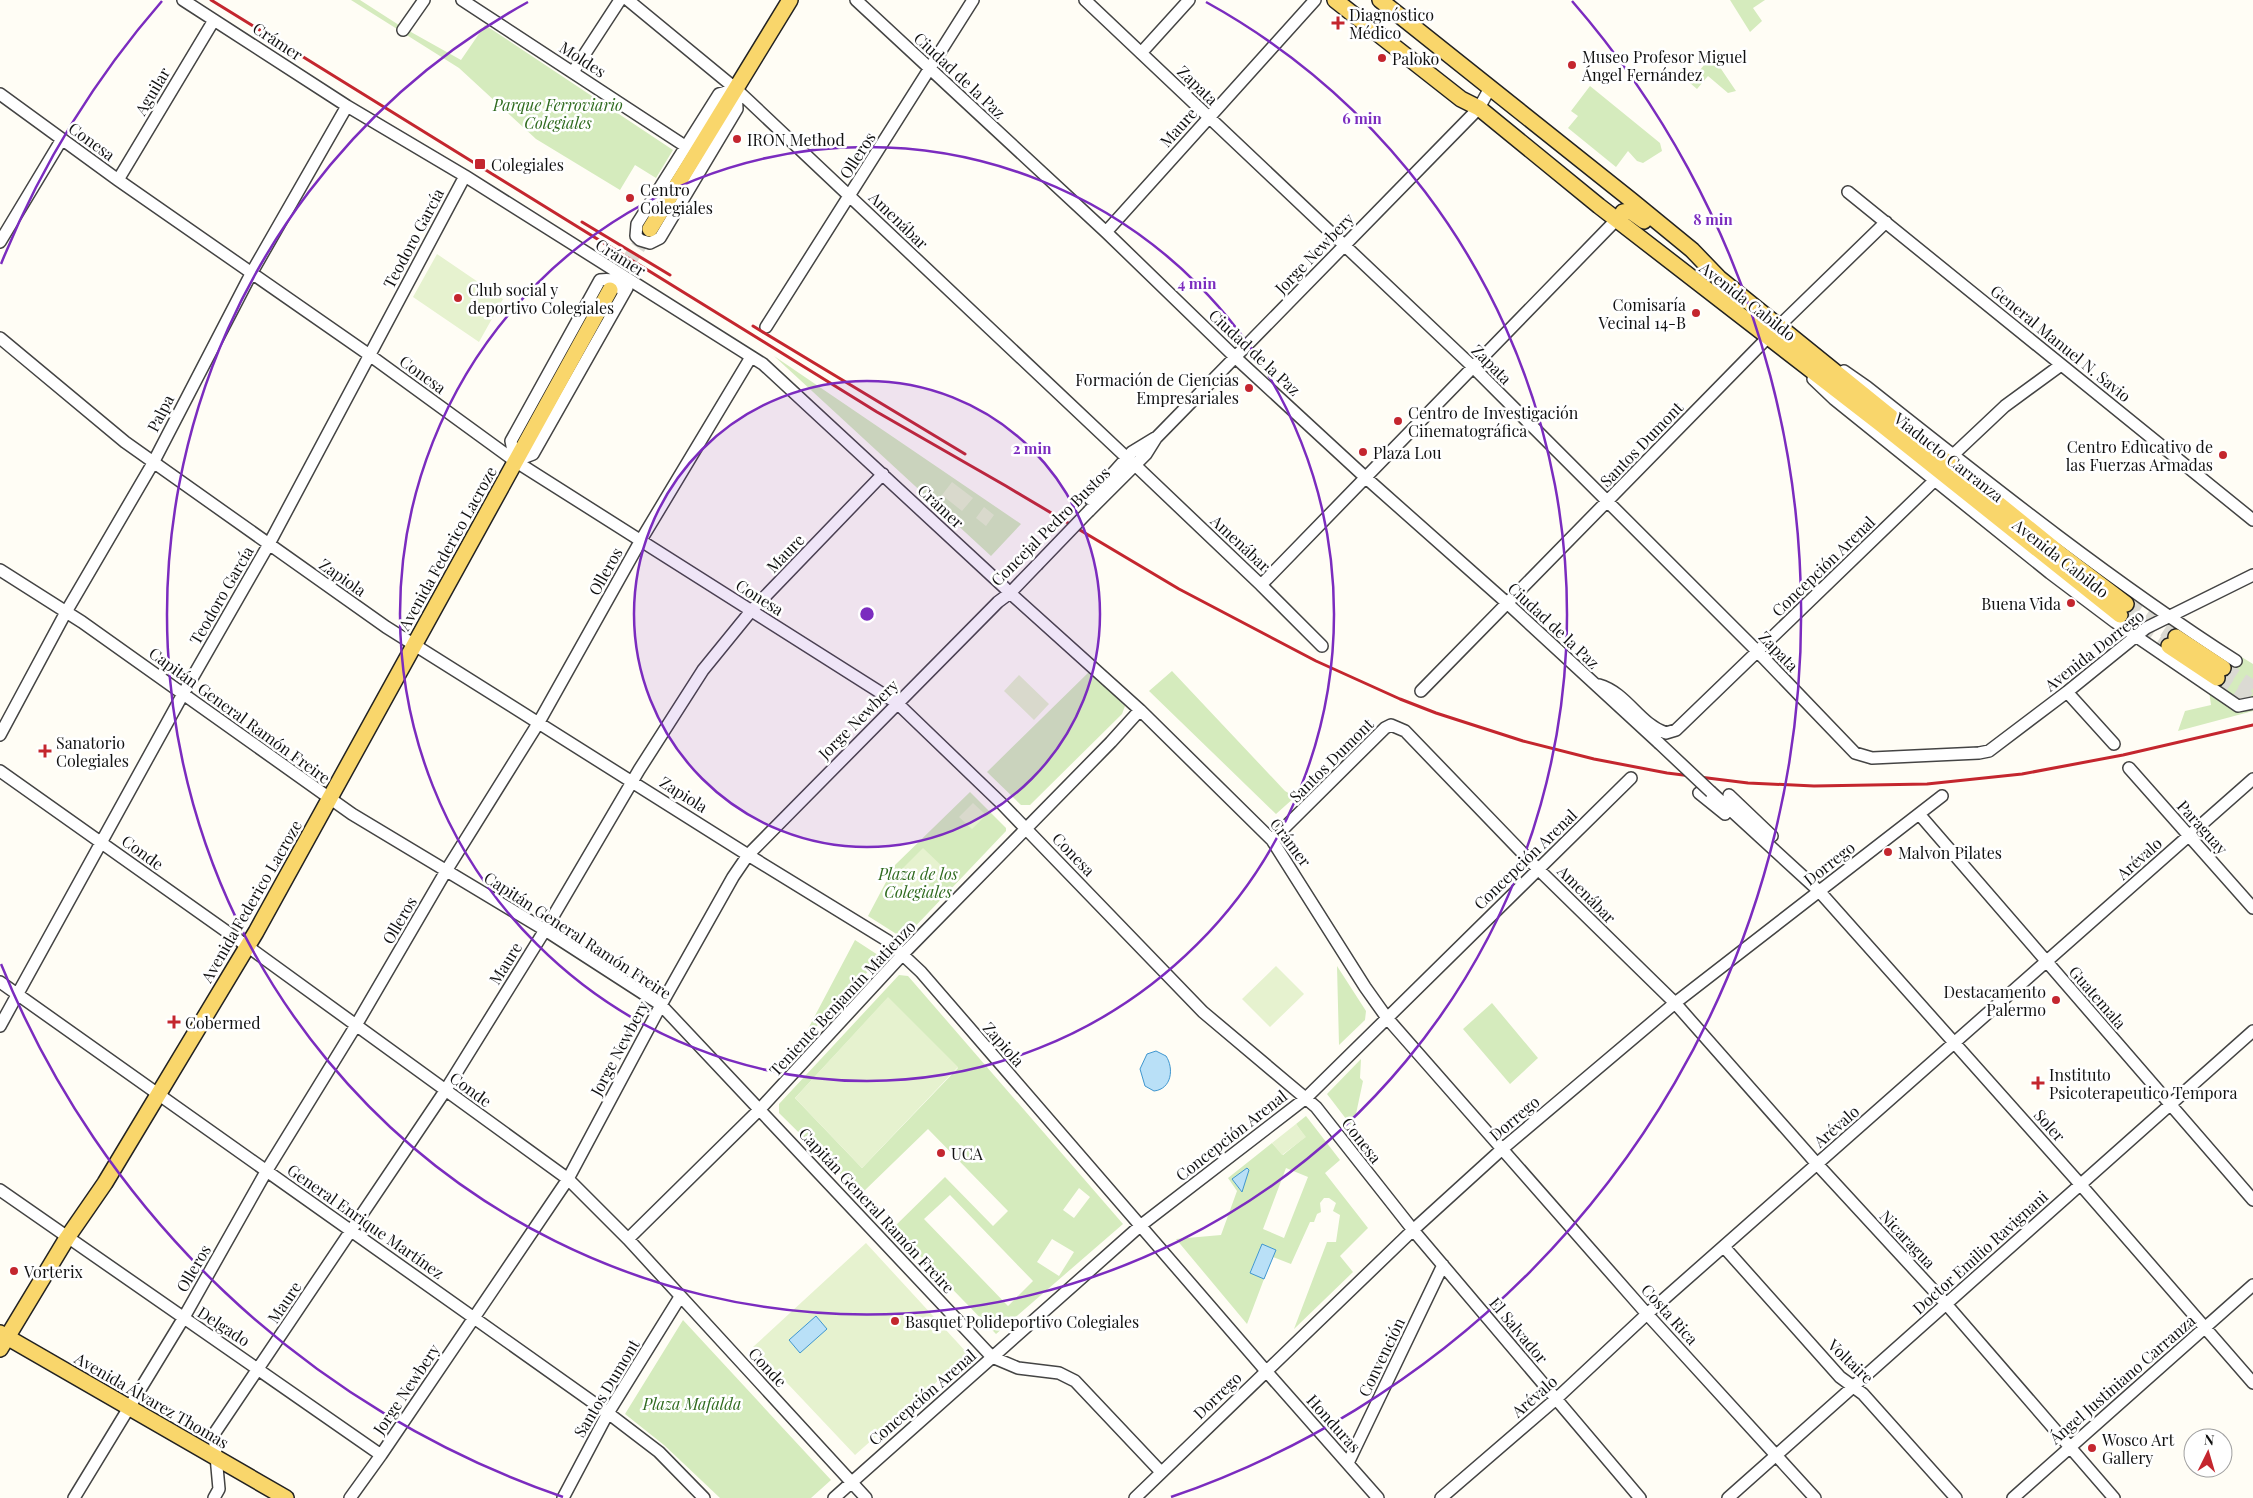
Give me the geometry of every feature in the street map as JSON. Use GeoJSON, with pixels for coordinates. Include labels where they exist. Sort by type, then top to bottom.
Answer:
{"type":"FeatureCollection","features":[{"type":"Feature","properties":{"kind":"main road"},"geometry":{"type":"LineString","coordinates":[[650,229],[790,0]]}},
{"type":"Feature","properties":{"kind":"main road","name":"Avenida Cabildo"},"geometry":{"type":"LineString","coordinates":[[1335,0],[1461,99],[1479,108],[1620,216],[1774,342]]}},
{"type":"Feature","properties":{"kind":"main road","name":"Avenida Cabildo"},"geometry":{"type":"LineString","coordinates":[[1380,0],[1685,244],[1719,278],[1788,332]]}},
{"type":"Feature","properties":{"kind":"main road"},"geometry":{"type":"LineString","coordinates":[[1620,216],[1630,211],[1637,215],[1719,278]]}},
{"type":"Feature","properties":{"kind":"main road","name":"Avenida Federico Lacroze"},"geometry":{"type":"LineString","coordinates":[[3,1340],[67,1238],[105,1183],[278,894],[515,461],[617,291]]}},
{"type":"Feature","properties":{"kind":"main road","name":"Viaducto Carranza"},"geometry":{"type":"LineString","coordinates":[[1774,342],[2123,609],[2062,556],[1788,332]]}},
{"type":"Feature","properties":{"kind":"main road"},"geometry":{"type":"LineString","coordinates":[[2172,641],[2221,673]]}},
{"type":"Feature","properties":{"kind":"main road","name":"Avenida Álvarez Thomas"},"geometry":{"type":"LineString","coordinates":[[3,1340],[130,1407],[286,1498]]}},
{"type":"Feature","properties":{"kind":"street","name":"Crámer"},"geometry":{"type":"LineString","coordinates":[[183,0],[348,106],[464,176],[762,364],[1140,710],[1272,840],[1365,987],[1387,1018],[1502,1150]]}},
{"type":"Feature","properties":{"kind":"street"},"geometry":{"type":"LineString","coordinates":[[403,30],[424,0]]}},
{"type":"Feature","properties":{"kind":"street","name":"Moldes"},"geometry":{"type":"LineString","coordinates":[[462,0],[685,146]]}},
{"type":"Feature","properties":{"kind":"street"},"geometry":{"type":"LineString","coordinates":[[573,72],[620,0]]}},
{"type":"Feature","properties":{"kind":"street","name":"Amenábar"},"geometry":{"type":"LineString","coordinates":[[628,0],[736,89],[1261,584],[1322,646]]}},
{"type":"Feature","properties":{"kind":"street","name":"Ciudad de la Paz"},"geometry":{"type":"LineString","coordinates":[[856,0],[1106,232],[1236,358],[1365,477],[1507,603],[1592,684],[1790,862],[1819,891]]}},
{"type":"Feature","properties":{"kind":"street","name":"Olleros"},"geometry":{"type":"LineString","coordinates":[[766,327],[974,0]]}},
{"type":"Feature","properties":{"kind":"street","name":"Zapata"},"geometry":{"type":"LineString","coordinates":[[1085,0],[1472,366],[1757,651],[1855,753],[1863,756],[1883,758],[1979,753],[1989,750]]}},
{"type":"Feature","properties":{"kind":"street"},"geometry":{"type":"LineString","coordinates":[[1141,53],[1189,0]]}},
{"type":"Feature","properties":{"kind":"street","name":"Maure"},"geometry":{"type":"LineString","coordinates":[[1106,232],[1315,0]]}},
{"type":"Feature","properties":{"kind":"street","name":"Aguilar"},"geometry":{"type":"LineString","coordinates":[[118,180],[214,20]]}},
{"type":"Feature","properties":{"kind":"street","name":"Jorge Newbery"},"geometry":{"type":"LineString","coordinates":[[1131,462],[1146,454],[1156,438],[1479,108],[1490,88]]}},
{"type":"Feature","properties":{"kind":"street"},"geometry":{"type":"LineString","coordinates":[[736,89],[738,109],[665,230],[655,242],[644,242],[636,236],[637,224],[719,94],[736,89]]}},
{"type":"Feature","properties":{"kind":"street","name":"Conesa"},"geometry":{"type":"LineString","coordinates":[[0,94],[118,180],[368,354],[515,461],[897,703],[1026,828],[1203,1012],[1316,1107],[1413,1230]]}},
{"type":"Feature","properties":{"kind":"street","name":"Palpa"},"geometry":{"type":"LineString","coordinates":[[0,735],[66,612],[153,462],[252,272],[348,106]]}},
{"type":"Feature","properties":{"kind":"street"},"geometry":{"type":"LineString","coordinates":[[0,242],[62,139]]}},
{"type":"Feature","properties":{"kind":"street","name":"Teodoro García"},"geometry":{"type":"LineString","coordinates":[[0,1026],[183,694],[269,544],[464,176]]}},
{"type":"Feature","properties":{"kind":"street","name":"General Manuel N. Savio"},"geometry":{"type":"LineString","coordinates":[[1848,192],[2253,520]]}},
{"type":"Feature","properties":{"kind":"street"},"geometry":{"type":"LineString","coordinates":[[1261,584],[1620,216]]}},
{"type":"Feature","properties":{"kind":"street","name":"Santos Dumont"},"geometry":{"type":"LineString","coordinates":[[1421,691],[1606,502],[1774,342],[1788,332],[1886,222]]}},
{"type":"Feature","properties":{"kind":"street","name":"Avenida Federico Lacroze"},"geometry":{"type":"LineString","coordinates":[[617,291],[634,284]]}},
{"type":"Feature","properties":{"kind":"street","name":"Avenida Cabildo"},"geometry":{"type":"LineString","coordinates":[[1788,332],[1867,387],[2073,548],[2167,617],[2221,673]]}},
{"type":"Feature","properties":{"kind":"street","name":"Zapiola"},"geometry":{"type":"LineString","coordinates":[[0,338],[125,442],[414,645],[888,941],[934,987],[1266,1371]]}},
{"type":"Feature","properties":{"kind":"street","name":"Avenida Cabildo"},"geometry":{"type":"LineString","coordinates":[[1774,342],[1834,399],[2050,573],[2136,635],[2221,673]]}},
{"type":"Feature","properties":{"kind":"street","name":"Olleros"},"geometry":{"type":"LineString","coordinates":[[74,1498],[183,1319],[267,1170],[356,1027],[446,871],[539,722],[641,540],[751,357]]}},
{"type":"Feature","properties":{"kind":"street"},"geometry":{"type":"LineString","coordinates":[[1953,455],[2005,406],[2061,365]]}},
{"type":"Feature","properties":{"kind":"street","name":"Concejal Pedro Bustos"},"geometry":{"type":"LineString","coordinates":[[1086,508],[1122,476],[1131,462]]}},
{"type":"Feature","properties":{"kind":"street","name":"Concejal Pedro Bustos"},"geometry":{"type":"LineString","coordinates":[[998,602],[1131,462]]}},
{"type":"Feature","properties":{"kind":"street","name":"Maure"},"geometry":{"type":"LineString","coordinates":[[214,1498],[219,1489],[214,1434],[445,1091],[703,670],[751,611],[883,474]]}},
{"type":"Feature","properties":{"kind":"street","name":"Concepción Arenal"},"geometry":{"type":"LineString","coordinates":[[1666,733],[1676,730],[1935,480]]}},
{"type":"Feature","properties":{"kind":"street","name":"Capitán General Ramón Freire"},"geometry":{"type":"LineString","coordinates":[[0,570],[66,612],[329,798],[545,930],[660,1005],[992,1357],[1018,1368],[1067,1376],[1075,1381],[1161,1472]]}},
{"type":"Feature","properties":{"kind":"street","name":"Avenida Dorrego"},"geometry":{"type":"LineString","coordinates":[[1989,750],[2067,692],[2136,635],[2167,617],[2253,575]]}},
{"type":"Feature","properties":{"kind":"street","name":"Jorge Newbery"},"geometry":{"type":"LineString","coordinates":[[350,1498],[568,1179],[660,1005],[733,876],[748,855],[998,602]]}},
{"type":"Feature","properties":{"kind":"street"},"geometry":{"type":"LineString","coordinates":[[2221,673],[2238,706],[2253,703]]}},
{"type":"Feature","properties":{"kind":"street","name":"Ciudad de la Paz"},"geometry":{"type":"LineString","coordinates":[[1592,684],[1607,687],[1617,693],[1655,729],[1666,733]]}},
{"type":"Feature","properties":{"kind":"street"},"geometry":{"type":"LineString","coordinates":[[2067,692],[2114,744]]}},
{"type":"Feature","properties":{"kind":"street","name":"Teniente Benjamín Matienzo"},"geometry":{"type":"LineString","coordinates":[[628,1239],[760,1109],[903,954],[964,894],[1140,710]]}},
{"type":"Feature","properties":{"kind":"street","name":"Amenábar"},"geometry":{"type":"LineString","coordinates":[[1391,725],[1405,731],[1538,869],[1675,1004]]}},
{"type":"Feature","properties":{"kind":"street","name":"Santos Dumont"},"geometry":{"type":"LineString","coordinates":[[1272,840],[1380,732],[1391,725]]}},
{"type":"Feature","properties":{"kind":"street","name":"Paraguay"},"geometry":{"type":"LineString","coordinates":[[2129,768],[2253,908]]}},
{"type":"Feature","properties":{"kind":"street","name":"Conde"},"geometry":{"type":"LineString","coordinates":[[0,772],[102,842],[568,1179],[628,1239],[866,1498]]}},
{"type":"Feature","properties":{"kind":"street","name":"Concepción Arenal"},"geometry":{"type":"LineString","coordinates":[[834,1498],[1140,1226],[1306,1098],[1631,778]]}},
{"type":"Feature","properties":{"kind":"street","name":"Arévalo"},"geometry":{"type":"LineString","coordinates":[[1441,1498],[1556,1399],[1647,1314],[2047,963],[2253,779]]}},
{"type":"Feature","properties":{"kind":"street","name":"Ciudad de la Paz"},"geometry":{"type":"LineString","coordinates":[[1699,793],[1718,807],[1762,848],[1790,862]]}},
{"type":"Feature","properties":{"kind":"street","name":"Ciudad de la Paz"},"geometry":{"type":"LineString","coordinates":[[1729,795],[1779,843],[1790,862]]}},
{"type":"Feature","properties":{"kind":"street","name":"Dorrego"},"geometry":{"type":"LineString","coordinates":[[1135,1498],[1413,1230],[1502,1150],[1675,1004],[1942,796]]}},
{"type":"Feature","properties":{"kind":"street","name":"Guatemala"},"geometry":{"type":"LineString","coordinates":[[1919,814],[2253,1200]]}},
{"type":"Feature","properties":{"kind":"street","name":"Soler"},"geometry":{"type":"LineString","coordinates":[[1819,891],[2080,1184],[2253,1384]]}},
{"type":"Feature","properties":{"kind":"street","name":"General Enrique Martínez"},"geometry":{"type":"LineString","coordinates":[[0,982],[608,1413],[658,1452],[704,1498]]}},
{"type":"Feature","properties":{"kind":"street","name":"Nicaragua"},"geometry":{"type":"LineString","coordinates":[[1675,1004],[1817,1164],[1946,1305],[2114,1498]]}},
{"type":"Feature","properties":{"kind":"street","name":"Doctor Emilio Ravignani"},"geometry":{"type":"LineString","coordinates":[[1728,1498],[2080,1184],[2171,1106],[2253,1031]]}},
{"type":"Feature","properties":{"kind":"street","name":"Costa Rica"},"geometry":{"type":"LineString","coordinates":[[1502,1150],[1647,1314],[1815,1498]]}},
{"type":"Feature","properties":{"kind":"street","name":"Delgado"},"geometry":{"type":"LineString","coordinates":[[0,1190],[381,1455]]}},
{"type":"Feature","properties":{"kind":"street","name":"El Salvador"},"geometry":{"type":"LineString","coordinates":[[1413,1230],[1640,1498]]}},
{"type":"Feature","properties":{"kind":"street","name":"Voltaire"},"geometry":{"type":"LineString","coordinates":[[1724,1246],[1840,1377],[1863,1394],[1956,1498]]}},
{"type":"Feature","properties":{"kind":"street","name":"Convención"},"geometry":{"type":"LineString","coordinates":[[1348,1463],[1443,1265]]}},
{"type":"Feature","properties":{"kind":"street","name":"Ángel Justiniano Carranza"},"geometry":{"type":"LineString","coordinates":[[2013,1498],[2253,1285]]}},
{"type":"Feature","properties":{"kind":"street","name":"Santos Dumont"},"geometry":{"type":"LineString","coordinates":[[563,1498],[608,1413],[680,1297]]}},
{"type":"Feature","properties":{"kind":"street","name":"Honduras"},"geometry":{"type":"LineString","coordinates":[[1266,1371],[1378,1498]]}},
{"type":"Feature","properties":{"kind":"green space","name":"Parque Ferroviario Colegiales"},"geometry":{"type":"Polygon","coordinates":[[[351,0],[360,0],[402,27],[461,60],[485,25],[673,150],[656,178],[635,165],[620,190],[536,139],[459,68],[351,0]]]}},
{"type":"Feature","properties":{"kind":"green space"},"geometry":{"type":"Polygon","coordinates":[[[1730,0],[1765,0],[1753,8],[1762,21],[1750,32],[1730,0]]]}},
{"type":"Feature","properties":{"kind":"green space"},"geometry":{"type":"Polygon","coordinates":[[[1711,56],[1736,91],[1728,93],[1708,76],[1697,89],[1690,83],[1711,56]]]}},
{"type":"Feature","properties":{"kind":"green space"},"geometry":{"type":"Polygon","coordinates":[[[1590,86],[1660,143],[1662,151],[1643,163],[1637,161],[1628,151],[1616,167],[1568,128],[1578,116],[1571,111],[1590,86]]]}},
{"type":"Feature","properties":{"kind":"green space","name":"Club social y deportivo Colegiales"},"geometry":{"type":"Polygon","coordinates":[[[437,254],[503,299],[479,342],[413,297],[437,254]]]}},
{"type":"Feature","properties":{"kind":"green space"},"geometry":{"type":"Polygon","coordinates":[[[774,356],[1021,524],[991,556],[774,356]]]}},
{"type":"Feature","properties":{"kind":"green space"},"geometry":{"type":"Polygon","coordinates":[[[952,482],[973,498],[962,511],[942,495],[952,482]]]}},
{"type":"Feature","properties":{"kind":"green space"},"geometry":{"type":"Polygon","coordinates":[[[984,507],[994,515],[986,526],[976,518],[984,507]]]}},
{"type":"Feature","properties":{"kind":"green space"},"geometry":{"type":"Polygon","coordinates":[[[2235,653],[2253,664],[2253,711],[2178,731],[2185,711],[2211,705],[2209,691],[2235,653]]]}},
{"type":"Feature","properties":{"kind":"green space"},"geometry":{"type":"Polygon","coordinates":[[[1090,671],[1125,706],[1122,714],[1030,805],[1021,805],[987,772],[1090,671]]]}},
{"type":"Feature","properties":{"kind":"green space"},"geometry":{"type":"Polygon","coordinates":[[[1172,671],[1285,791],[1295,797],[1276,814],[1149,691],[1172,671]]]}},
{"type":"Feature","properties":{"kind":"green space"},"geometry":{"type":"Polygon","coordinates":[[[1019,675],[1049,704],[1034,720],[1004,691],[1019,675]]]}},
{"type":"Feature","properties":{"kind":"green space","name":"Plaza de los Colegiales"},"geometry":{"type":"Polygon","coordinates":[[[970,792],[1006,828],[1006,831],[909,933],[898,935],[868,916],[895,865],[970,792]]]}},
{"type":"Feature","properties":{"kind":"green space"},"geometry":{"type":"Polygon","coordinates":[[[973,803],[986,815],[972,829],[959,817],[973,803]]]}},
{"type":"Feature","properties":{"kind":"green space"},"geometry":{"type":"Polygon","coordinates":[[[923,848],[945,869],[911,902],[890,881],[923,848]]]}},
{"type":"Feature","properties":{"kind":"green space","name":"Plaza de los Colegiales"},"geometry":{"type":"Polygon","coordinates":[[[855,940],[878,955],[877,962],[800,1044],[855,940]]]}},
{"type":"Feature","properties":{"kind":"green space"},"geometry":{"type":"Polygon","coordinates":[[[1276,966],[1304,994],[1270,1027],[1242,999],[1276,966]]]}},
{"type":"Feature","properties":{"kind":"green space"},"geometry":{"type":"Polygon","coordinates":[[[1337,966],[1366,1011],[1365,1020],[1339,1045],[1337,966]]]}},
{"type":"Feature","properties":{"kind":"green space"},"geometry":{"type":"Polygon","coordinates":[[[899,975],[908,976],[1123,1224],[996,1334],[893,1228],[945,1177],[993,1226],[1008,1211],[928,1129],[861,1194],[779,1113],[779,1104],[899,975]],[[888,998],[795,1098],[862,1168],[958,1068],[888,998]],[[1079,1188],[1063,1210],[1074,1218],[1090,1197],[1079,1188]],[[950,1195],[924,1219],[1008,1306],[1033,1281],[950,1195]],[[1052,1239],[1037,1262],[1059,1276],[1074,1252],[1052,1239]]]}},
{"type":"Feature","properties":{"kind":"green space"},"geometry":{"type":"Polygon","coordinates":[[[888,997],[958,1067],[862,1168],[795,1098],[888,997]]]}},
{"type":"Feature","properties":{"kind":"green space"},"geometry":{"type":"Polygon","coordinates":[[[1492,1003],[1538,1058],[1510,1084],[1463,1029],[1492,1003]]]}},
{"type":"Feature","properties":{"kind":"green space"},"geometry":{"type":"Polygon","coordinates":[[[1361,1059],[1360,1078],[1363,1081],[1353,1128],[1327,1094],[1361,1059]]]}},
{"type":"Feature","properties":{"kind":"green space"},"geometry":{"type":"Polygon","coordinates":[[[1306,1116],[1340,1160],[1325,1173],[1368,1228],[1340,1256],[1353,1272],[1294,1329],[1327,1242],[1336,1242],[1340,1215],[1333,1211],[1336,1203],[1329,1198],[1324,1198],[1320,1203],[1321,1212],[1317,1214],[1314,1222],[1310,1222],[1291,1264],[1273,1257],[1276,1250],[1262,1245],[1250,1272],[1264,1279],[1247,1324],[1176,1239],[1221,1235],[1237,1191],[1228,1178],[1272,1143],[1283,1155],[1305,1137],[1296,1124],[1306,1116]],[[1286,1168],[1263,1229],[1284,1238],[1308,1177],[1286,1168]]]}},
{"type":"Feature","properties":{"kind":"green space"},"geometry":{"type":"Polygon","coordinates":[[[1296,1124],[1306,1137],[1282,1155],[1272,1143],[1296,1124]]]}},
{"type":"Feature","properties":{"kind":"green space"},"geometry":{"type":"Polygon","coordinates":[[[866,1243],[968,1354],[855,1455],[753,1347],[866,1243]]]}},
{"type":"Feature","properties":{"kind":"green space","name":"Plaza Mafalda"},"geometry":{"type":"Polygon","coordinates":[[[683,1320],[831,1480],[811,1498],[720,1498],[664,1445],[625,1414],[683,1320]]]}},
{"type":"Feature","properties":{"kind":"water"},"geometry":{"type":"Polygon","coordinates":[[[1156,1051],[1166,1056],[1169,1061],[1170,1077],[1165,1086],[1154,1091],[1145,1086],[1140,1069],[1147,1054],[1156,1051]]]}},
{"type":"Feature","properties":{"kind":"water"},"geometry":{"type":"Polygon","coordinates":[[[1247,1168],[1249,1170],[1242,1192],[1232,1179],[1247,1168]]]}},
{"type":"Feature","properties":{"kind":"water"},"geometry":{"type":"Polygon","coordinates":[[[1262,1244],[1276,1250],[1264,1279],[1250,1273],[1262,1244]]]}},
{"type":"Feature","properties":{"kind":"water"},"geometry":{"type":"Polygon","coordinates":[[[816,1316],[827,1329],[800,1353],[789,1340],[816,1316]]]}},
{"type":"Feature","properties":{"kind":"tunnel"},"geometry":{"type":"LineString","coordinates":[[612,286],[650,229]]}},
{"type":"Feature","properties":{"kind":"tunnel"},"geometry":{"type":"LineString","coordinates":[[2126,604],[2176,637]]}},
{"type":"Feature","properties":{"kind":"tunnel"},"geometry":{"type":"LineString","coordinates":[[2120,615],[2169,646]]}},
{"type":"Feature","properties":{"kind":"tunnel"},"geometry":{"type":"LineString","coordinates":[[2223,668],[2253,688]]}},
{"type":"Feature","properties":{"kind":"tunnel"},"geometry":{"type":"LineString","coordinates":[[2217,678],[2253,702]]}},
{"type":"Feature","properties":{"kind":"railway"},"geometry":{"type":"LineString","coordinates":[[211,0],[877,412],[1179,589],[1316,661],[1436,713],[1523,741],[1594,759],[1667,773],[1748,783],[1814,786],[1927,784],[2022,774],[2123,755],[2253,725]]}},
{"type":"Feature","properties":{"kind":"railway"},"geometry":{"type":"LineString","coordinates":[[582,222],[670,275]]}},
{"type":"Feature","properties":{"kind":"railway"},"geometry":{"type":"LineString","coordinates":[[753,326],[965,454]]}},
{"type":"Feature","properties":{"kind":"place","name":"Diagnóstico Médico"},"geometry":{"type":"Point","coordinates":[1338,23]}},
{"type":"Feature","properties":{"kind":"place","name":"Paloko"},"geometry":{"type":"Point","coordinates":[1382,58]}},
{"type":"Feature","properties":{"kind":"place","name":"Museo Profesor Miguel Ángel Fernández"},"geometry":{"type":"Point","coordinates":[1572,65]}},
{"type":"Feature","properties":{"kind":"place","name":"IRON Method"},"geometry":{"type":"Point","coordinates":[737,139]}},
{"type":"Feature","properties":{"kind":"place","name":"Colegiales"},"geometry":{"type":"Point","coordinates":[480,164]}},
{"type":"Feature","properties":{"kind":"place","name":"Centro Colegiales"},"geometry":{"type":"Point","coordinates":[630,198]}},
{"type":"Feature","properties":{"kind":"place","name":"Club social y deportivo Colegiales"},"geometry":{"type":"Point","coordinates":[458,298]}},
{"type":"Feature","properties":{"kind":"place","name":"Comisaría Vecinal 14-B"},"geometry":{"type":"Point","coordinates":[1696,313]}},
{"type":"Feature","properties":{"kind":"place","name":"Formación de Ciencias Empresariales"},"geometry":{"type":"Point","coordinates":[1249,388]}},
{"type":"Feature","properties":{"kind":"place","name":"Centro de Investigación Cinematográfica"},"geometry":{"type":"Point","coordinates":[1398,421]}},
{"type":"Feature","properties":{"kind":"place","name":"Plaza Lou"},"geometry":{"type":"Point","coordinates":[1363,452]}},
{"type":"Feature","properties":{"kind":"place","name":"Centro Educativo de las Fuerzas Armadas"},"geometry":{"type":"Point","coordinates":[2223,455]}},
{"type":"Feature","properties":{"kind":"place","name":"Buena Vida"},"geometry":{"type":"Point","coordinates":[2071,603]}},
{"type":"Feature","properties":{"kind":"place","name":"Sanatorio Colegiales"},"geometry":{"type":"Point","coordinates":[45,751]}},
{"type":"Feature","properties":{"kind":"place","name":"Malvon Pilates"},"geometry":{"type":"Point","coordinates":[1888,852]}},
{"type":"Feature","properties":{"kind":"place","name":"Destacamento Palermo"},"geometry":{"type":"Point","coordinates":[2056,1000]}},
{"type":"Feature","properties":{"kind":"place","name":"Cobermed"},"geometry":{"type":"Point","coordinates":[174,1022]}},
{"type":"Feature","properties":{"kind":"place","name":"Instituto Psicoterapeutico Tempora"},"geometry":{"type":"Point","coordinates":[2038,1083]}},
{"type":"Feature","properties":{"kind":"place","name":"UCA"},"geometry":{"type":"Point","coordinates":[941,1153]}},
{"type":"Feature","properties":{"kind":"place","name":"Vorterix"},"geometry":{"type":"Point","coordinates":[14,1271]}},
{"type":"Feature","properties":{"kind":"place","name":"Basquet Polideportivo Colegiales"},"geometry":{"type":"Point","coordinates":[895,1321]}},
{"type":"Feature","properties":{"kind":"place","name":"Wosco Art Gallery"},"geometry":{"type":"Point","coordinates":[2092,1448]}}]}
